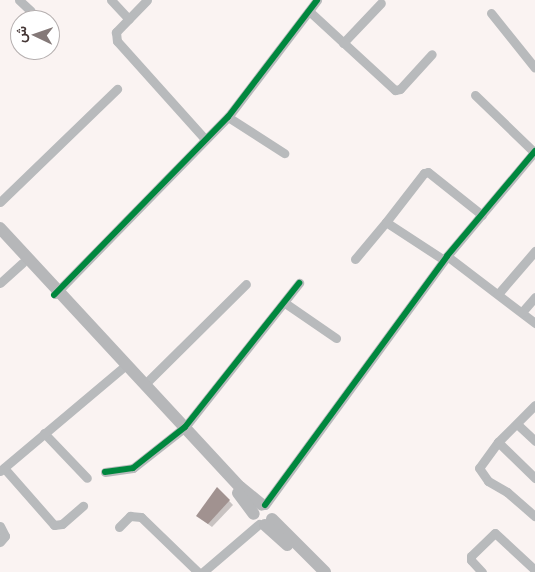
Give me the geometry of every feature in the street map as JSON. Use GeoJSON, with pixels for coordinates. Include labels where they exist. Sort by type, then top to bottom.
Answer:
{"type":"FeatureCollection","features":[{"type":"Feature","properties":{"kind":"highway"},"geometry":{"type":"LineString","coordinates":[[0,236],[22,263],[56,293]]}},
{"type":"Feature","properties":{"kind":"highway"},"geometry":{"type":"LineString","coordinates":[[0,236],[125,366],[261,516],[316,572]]}},
{"type":"Feature","properties":{"kind":"highway"},"geometry":{"type":"LineString","coordinates":[[125,366],[145,384],[183,429]]}},
{"type":"Feature","properties":{"kind":"highway"},"geometry":{"type":"LineString","coordinates":[[261,516],[325,572]]}},
{"type":"Feature","properties":{"kind":"street"},"geometry":{"type":"LineString","coordinates":[[19,0],[30,10]]}},
{"type":"Feature","properties":{"kind":"street"},"geometry":{"type":"LineString","coordinates":[[111,0],[129,19]]}},
{"type":"Feature","properties":{"kind":"street"},"geometry":{"type":"LineString","coordinates":[[147,0],[116,32],[116,41],[206,139]]}},
{"type":"Feature","properties":{"kind":"street"},"geometry":{"type":"LineString","coordinates":[[56,293],[228,117],[317,0]]}},
{"type":"Feature","properties":{"kind":"street"},"geometry":{"type":"LineString","coordinates":[[343,43],[381,3]]}},
{"type":"Feature","properties":{"kind":"street"},"geometry":{"type":"LineString","coordinates":[[309,11],[397,90],[432,54]]}},
{"type":"Feature","properties":{"kind":"street"},"geometry":{"type":"LineString","coordinates":[[491,13],[535,68]]}},
{"type":"Feature","properties":{"kind":"street"},"geometry":{"type":"LineString","coordinates":[[0,202],[117,89]]}},
{"type":"Feature","properties":{"kind":"street"},"geometry":{"type":"LineString","coordinates":[[203,572],[261,516],[446,258],[534,152],[475,95]]}},
{"type":"Feature","properties":{"kind":"street"},"geometry":{"type":"LineString","coordinates":[[228,117],[284,153]]}},
{"type":"Feature","properties":{"kind":"street"},"geometry":{"type":"LineString","coordinates":[[355,259],[427,172],[482,215]]}},
{"type":"Feature","properties":{"kind":"street"},"geometry":{"type":"LineString","coordinates":[[386,222],[446,258],[498,294],[535,323]]}},
{"type":"Feature","properties":{"kind":"street"},"geometry":{"type":"LineString","coordinates":[[498,294],[535,251]]}},
{"type":"Feature","properties":{"kind":"street"},"geometry":{"type":"LineString","coordinates":[[0,283],[22,263]]}},
{"type":"Feature","properties":{"kind":"street"},"geometry":{"type":"LineString","coordinates":[[105,472],[133,468],[183,429],[299,283]]}},
{"type":"Feature","properties":{"kind":"street"},"geometry":{"type":"LineString","coordinates":[[145,384],[246,284]]}},
{"type":"Feature","properties":{"kind":"street"},"geometry":{"type":"LineString","coordinates":[[522,312],[535,298]]}},
{"type":"Feature","properties":{"kind":"street"},"geometry":{"type":"LineString","coordinates":[[285,303],[336,338]]}},
{"type":"Feature","properties":{"kind":"street"},"geometry":{"type":"LineString","coordinates":[[83,506],[62,524],[54,525],[2,469],[125,366]]}},
{"type":"Feature","properties":{"kind":"street"},"geometry":{"type":"LineString","coordinates":[[535,406],[498,442],[479,470],[488,481],[507,492],[535,516]]}},
{"type":"Feature","properties":{"kind":"street"},"geometry":{"type":"LineString","coordinates":[[517,424],[535,441]]}},
{"type":"Feature","properties":{"kind":"street"},"geometry":{"type":"LineString","coordinates":[[44,433],[87,478]]}},
{"type":"Feature","properties":{"kind":"street"},"geometry":{"type":"LineString","coordinates":[[498,442],[535,478]]}},
{"type":"Feature","properties":{"kind":"street"},"geometry":{"type":"LineString","coordinates":[[119,527],[130,516],[141,517],[198,572]]}},
{"type":"Feature","properties":{"kind":"street"},"geometry":{"type":"LineString","coordinates":[[0,526],[5,536],[0,542]]}},
{"type":"Feature","properties":{"kind":"street"},"geometry":{"type":"LineString","coordinates":[[482,572],[471,560],[471,556],[495,533],[535,570]]}},
{"type":"Feature","properties":{"kind":"building"},"geometry":{"type":"Polygon","coordinates":[[[217,487],[230,500],[208,524],[196,516],[217,487]]]}},
{"type":"Feature","properties":{"kind":"cycle path"},"geometry":{"type":"LineString","coordinates":[[54,295],[228,117],[317,0]]}},
{"type":"Feature","properties":{"kind":"cycle path"},"geometry":{"type":"LineString","coordinates":[[265,505],[447,256],[535,151]]}},
{"type":"Feature","properties":{"kind":"cycle path"},"geometry":{"type":"LineString","coordinates":[[105,472],[133,468],[185,427],[299,283]]}}]}
